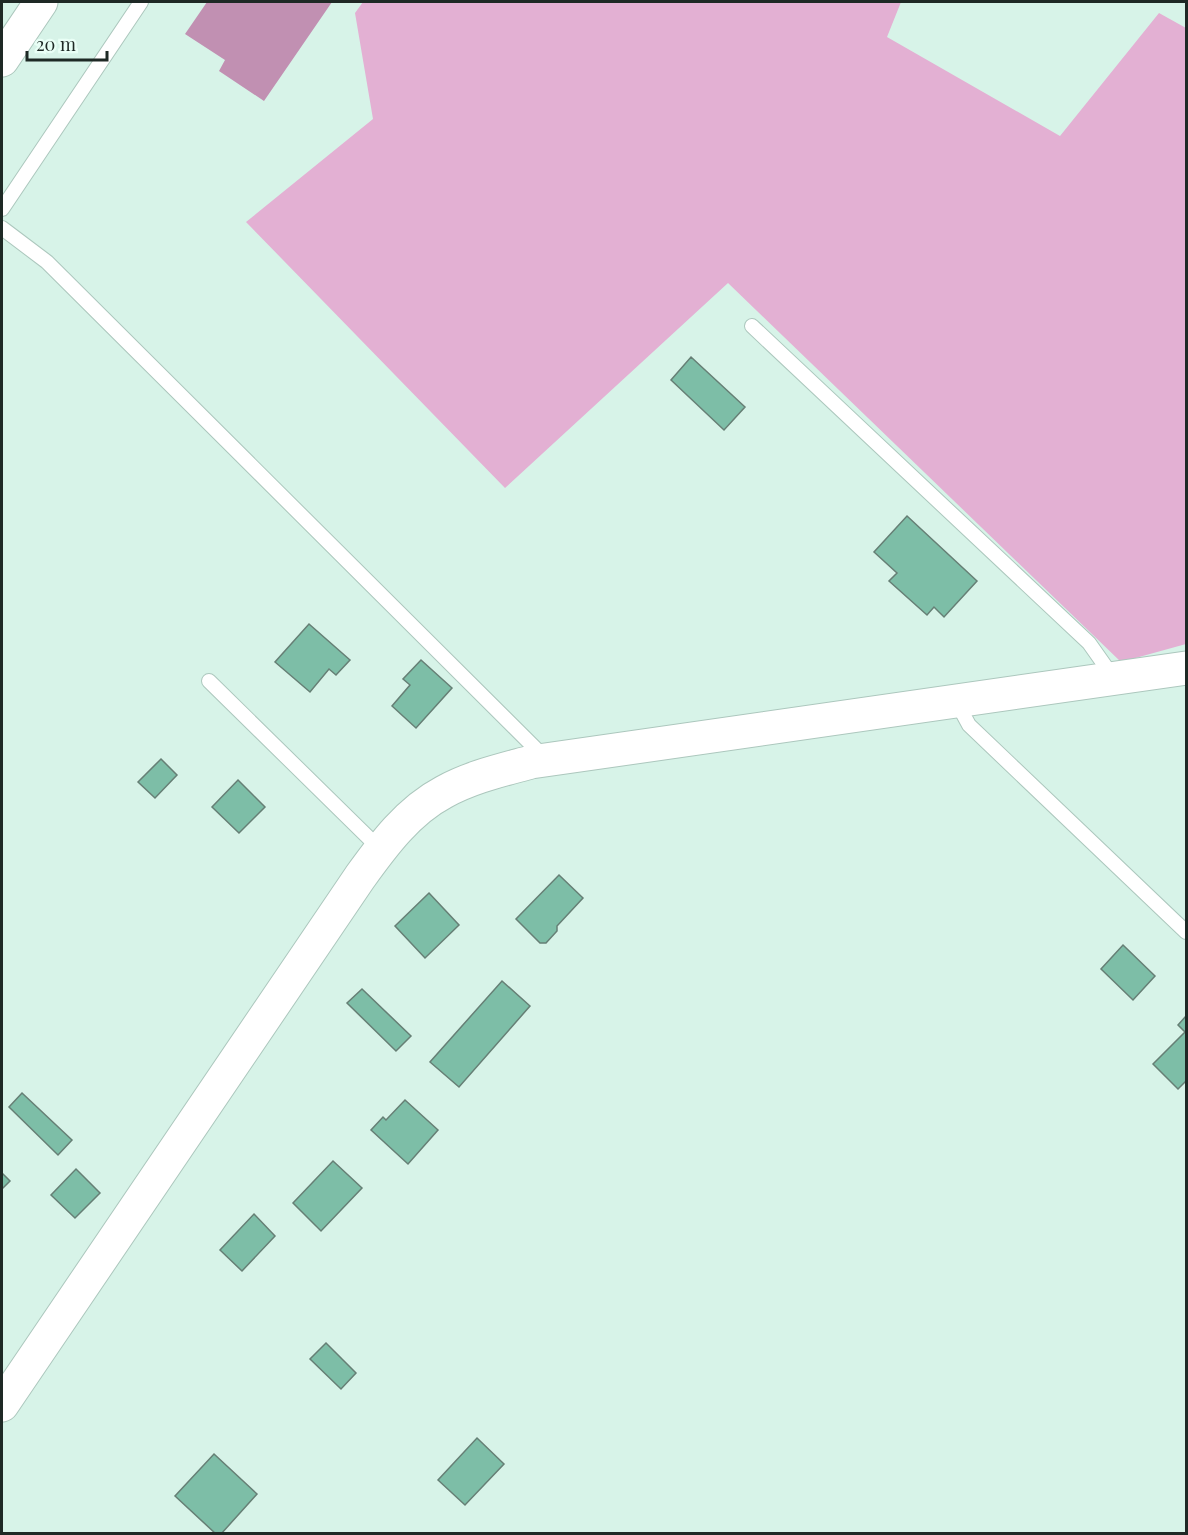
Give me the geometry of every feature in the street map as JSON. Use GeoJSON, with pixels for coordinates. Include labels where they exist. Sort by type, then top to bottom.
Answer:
{"type":"FeatureCollection","features":[{"type":"Feature","properties":{"kind":"main road"},"geometry":{"type":"LineString","coordinates":[[2,60],[41,2]]}},
{"type":"Feature","properties":{"kind":"main road"},"geometry":{"type":"LineString","coordinates":[[2,1405],[380,849],[412,815],[443,792],[480,776],[547,760],[1186,668]]}},
{"type":"Feature","properties":{"kind":"lane"},"geometry":{"type":"LineString","coordinates":[[2,209],[141,2]]}},
{"type":"Feature","properties":{"kind":"lane"},"geometry":{"type":"LineString","coordinates":[[2,228],[47,262],[547,760]]}},
{"type":"Feature","properties":{"kind":"lane"},"geometry":{"type":"LineString","coordinates":[[752,326],[1089,643],[1114,678]]}},
{"type":"Feature","properties":{"kind":"lane"},"geometry":{"type":"LineString","coordinates":[[209,681],[380,849]]}},
{"type":"Feature","properties":{"kind":"lane"},"geometry":{"type":"LineString","coordinates":[[956,701],[969,725],[1186,932]]}},
{"type":"Feature","properties":{"kind":"shaded area"},"geometry":{"type":"Polygon","coordinates":[[[207,2],[332,2],[264,101],[219,71],[225,60],[185,34],[207,2]]]}},
{"type":"Feature","properties":{"kind":"shaded area"},"geometry":{"type":"Polygon","coordinates":[[[363,2],[901,2],[887,37],[1060,136],[1159,13],[1186,28],[1186,644],[1121,662],[728,283],[505,488],[246,222],[373,119],[355,13],[363,2]]]}},
{"type":"Feature","properties":{"kind":"building"},"geometry":{"type":"Polygon","coordinates":[[[691,357],[745,407],[724,430],[671,380],[691,357]]]}},
{"type":"Feature","properties":{"kind":"building"},"geometry":{"type":"Polygon","coordinates":[[[907,516],[977,581],[944,617],[934,607],[927,615],[889,581],[897,573],[874,552],[907,516]]]}},
{"type":"Feature","properties":{"kind":"building"},"geometry":{"type":"Polygon","coordinates":[[[309,624],[350,660],[336,675],[329,669],[310,692],[275,662],[309,624]]]}},
{"type":"Feature","properties":{"kind":"building"},"geometry":{"type":"Polygon","coordinates":[[[421,660],[452,688],[416,728],[392,706],[410,685],[403,679],[421,660]]]}},
{"type":"Feature","properties":{"kind":"building"},"geometry":{"type":"Polygon","coordinates":[[[161,759],[177,775],[155,798],[138,782],[161,759]]]}},
{"type":"Feature","properties":{"kind":"building"},"geometry":{"type":"Polygon","coordinates":[[[238,780],[265,807],[239,833],[212,807],[238,780]]]}},
{"type":"Feature","properties":{"kind":"building"},"geometry":{"type":"Polygon","coordinates":[[[559,875],[583,898],[557,926],[557,931],[546,943],[540,943],[516,919],[559,875]]]}},
{"type":"Feature","properties":{"kind":"building"},"geometry":{"type":"Polygon","coordinates":[[[429,893],[459,925],[425,958],[395,926],[429,893]]]}},
{"type":"Feature","properties":{"kind":"building"},"geometry":{"type":"Polygon","coordinates":[[[1123,945],[1155,976],[1133,1000],[1101,969],[1123,945]]]}},
{"type":"Feature","properties":{"kind":"building"},"geometry":{"type":"Polygon","coordinates":[[[502,981],[530,1006],[459,1087],[430,1062],[502,981]]]}},
{"type":"Feature","properties":{"kind":"building"},"geometry":{"type":"Polygon","coordinates":[[[362,989],[411,1036],[396,1051],[347,1003],[362,989]]]}},
{"type":"Feature","properties":{"kind":"building"},"geometry":{"type":"Polygon","coordinates":[[[1186,1016],[1186,1081],[1178,1089],[1153,1064],[1185,1032],[1178,1025],[1186,1016]]]}},
{"type":"Feature","properties":{"kind":"building"},"geometry":{"type":"Polygon","coordinates":[[[22,1093],[72,1140],[58,1155],[9,1107],[22,1093]]]}},
{"type":"Feature","properties":{"kind":"building"},"geometry":{"type":"Polygon","coordinates":[[[405,1100],[438,1130],[408,1164],[371,1130],[383,1117],[386,1120],[405,1100]]]}},
{"type":"Feature","properties":{"kind":"building"},"geometry":{"type":"Polygon","coordinates":[[[333,1161],[362,1188],[321,1231],[293,1203],[333,1161]]]}},
{"type":"Feature","properties":{"kind":"building"},"geometry":{"type":"Polygon","coordinates":[[[76,1169],[100,1193],[75,1218],[51,1195],[76,1169]]]}},
{"type":"Feature","properties":{"kind":"building"},"geometry":{"type":"Polygon","coordinates":[[[2,1173],[10,1181],[2,1189],[2,1173]]]}},
{"type":"Feature","properties":{"kind":"building"},"geometry":{"type":"Polygon","coordinates":[[[254,1214],[275,1236],[242,1271],[220,1250],[254,1214]]]}},
{"type":"Feature","properties":{"kind":"building"},"geometry":{"type":"Polygon","coordinates":[[[326,1343],[356,1373],[341,1389],[310,1359],[326,1343]]]}},
{"type":"Feature","properties":{"kind":"building"},"geometry":{"type":"Polygon","coordinates":[[[477,1438],[504,1464],[465,1505],[438,1480],[477,1438]]]}},
{"type":"Feature","properties":{"kind":"building"},"geometry":{"type":"Polygon","coordinates":[[[214,1454],[257,1494],[221,1534],[216,1534],[175,1496],[214,1454]]]}}]}
